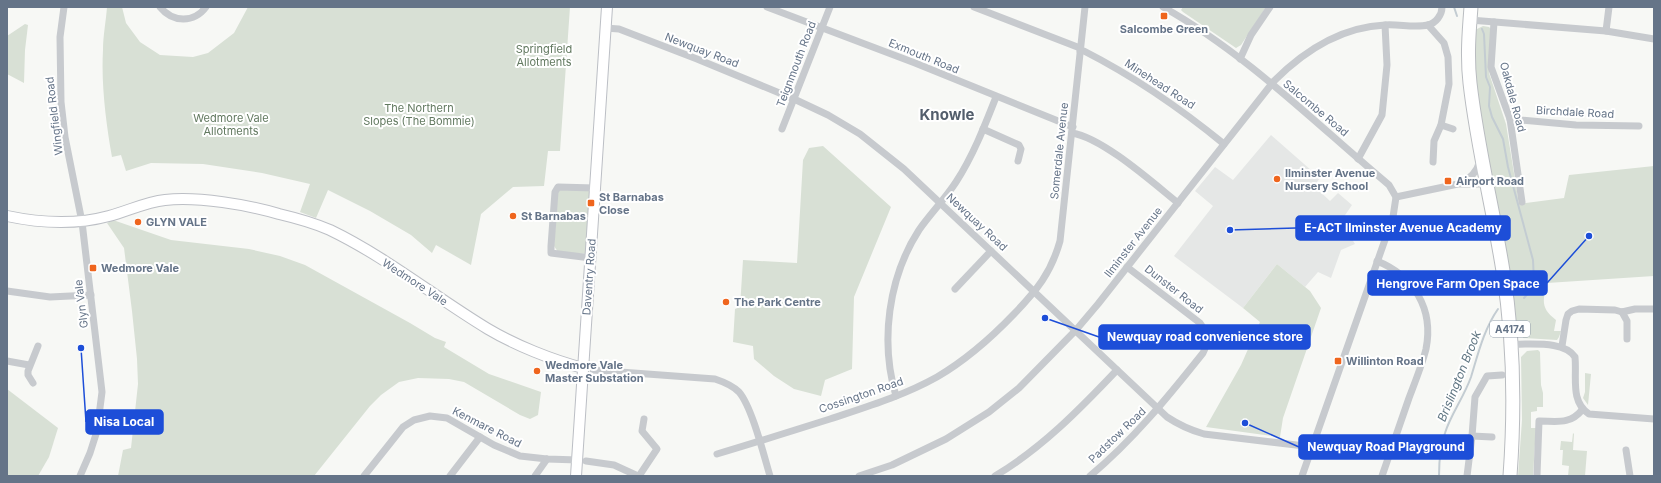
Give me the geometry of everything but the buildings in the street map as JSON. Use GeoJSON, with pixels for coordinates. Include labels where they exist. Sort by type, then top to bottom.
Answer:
{"type":"FeatureCollection","features":[{"type":"Feature","properties":{"kind":"highway","name":"A4174"},"geometry":{"type":"LineString","coordinates":[[1470,13],[1468,54],[1470,82],[1481,157],[1503,270],[1510,317],[1512,344],[1513,434],[1510,476]]}},
{"type":"Feature","properties":{"kind":"street","name":"Wingfield Road"},"geometry":{"type":"LineString","coordinates":[[64,7],[60,37],[61,102],[82,222]]}},
{"type":"Feature","properties":{"kind":"street"},"geometry":{"type":"LineString","coordinates":[[160,7],[170,17],[181,20],[196,16],[206,7]]}},
{"type":"Feature","properties":{"kind":"street","name":"Daventry Road"},"geometry":{"type":"LineString","coordinates":[[576,476],[582,461],[588,369],[591,258],[607,7]]}},
{"type":"Feature","properties":{"kind":"street","name":"Exmouth Road"},"geometry":{"type":"LineString","coordinates":[[767,7],[915,64],[996,97],[1087,137],[1118,157],[1178,203]]}},
{"type":"Feature","properties":{"kind":"street","name":"Teignmouth Road"},"geometry":{"type":"LineString","coordinates":[[782,129],[830,7]]}},
{"type":"Feature","properties":{"kind":"street","name":"Minehead Road"},"geometry":{"type":"LineString","coordinates":[[974,7],[1098,58],[1146,86],[1180,109],[1224,144]]}},
{"type":"Feature","properties":{"kind":"street","name":"Somerdale Avenue"},"geometry":{"type":"LineString","coordinates":[[1035,292],[1051,266],[1060,241],[1085,7]]}},
{"type":"Feature","properties":{"kind":"street","name":"Salcombe Road"},"geometry":{"type":"LineString","coordinates":[[1164,7],[1240,59],[1389,185],[1396,197]]}},
{"type":"Feature","properties":{"kind":"street"},"geometry":{"type":"LineString","coordinates":[[1240,59],[1251,35],[1270,7]]}},
{"type":"Feature","properties":{"kind":"street"},"geometry":{"type":"LineString","coordinates":[[1433,162],[1434,141],[1442,125],[1449,84],[1448,57],[1444,43],[1428,25],[1435,21],[1442,12],[1442,7]]}},
{"type":"Feature","properties":{"kind":"street"},"geometry":{"type":"LineString","coordinates":[[1606,31],[1609,7]]}},
{"type":"Feature","properties":{"kind":"street"},"geometry":{"type":"LineString","coordinates":[[1470,13],[1494,22],[1606,31],[1654,39]]}},
{"type":"Feature","properties":{"kind":"street","name":"Oakdale Road"},"geometry":{"type":"LineString","coordinates":[[1494,22],[1491,67],[1510,119],[1522,202]]}},
{"type":"Feature","properties":{"kind":"street"},"geometry":{"type":"LineString","coordinates":[[1358,158],[1382,115],[1387,65],[1385,25]]}},
{"type":"Feature","properties":{"kind":"street","name":"Ilminster Avenue"},"geometry":{"type":"LineString","coordinates":[[860,476],[914,456],[963,430],[1019,388],[1076,330],[1271,85],[1296,59],[1321,43],[1365,27],[1385,25],[1428,25]]}},
{"type":"Feature","properties":{"kind":"street","name":"Newquay Road"},"geometry":{"type":"LineString","coordinates":[[605,28],[619,29],[794,98],[828,115],[860,134],[889,156],[991,250],[1167,417],[1177,424],[1204,434],[1313,447]]}},
{"type":"Feature","properties":{"kind":"street"},"geometry":{"type":"LineString","coordinates":[[896,396],[888,350],[889,316],[893,291],[898,275],[914,238],[926,220],[941,204],[957,181],[983,129],[996,97]]}},
{"type":"Feature","properties":{"kind":"street","name":"Birchdale Road"},"geometry":{"type":"LineString","coordinates":[[1510,119],[1576,125],[1639,126]]}},
{"type":"Feature","properties":{"kind":"street"},"geometry":{"type":"LineString","coordinates":[[1442,125],[1453,129]]}},
{"type":"Feature","properties":{"kind":"street"},"geometry":{"type":"LineString","coordinates":[[983,129],[1019,144],[1021,149],[1018,161]]}},
{"type":"Feature","properties":{"kind":"street"},"geometry":{"type":"LineString","coordinates":[[1302,476],[1393,217],[1396,197],[1458,184],[1468,180],[1477,170],[1481,157]]}},
{"type":"Feature","properties":{"kind":"street"},"geometry":{"type":"LineString","coordinates":[[1458,184],[1486,184]]}},
{"type":"Feature","properties":{"kind":"street"},"geometry":{"type":"LineString","coordinates":[[591,258],[551,253],[551,246],[556,192],[558,187],[595,188]]}},
{"type":"Feature","properties":{"kind":"street","name":"Wedmore Vale"},"geometry":{"type":"LineString","coordinates":[[7,216],[33,220],[82,222],[147,204],[176,199],[249,207],[281,214],[328,230],[357,245],[502,336],[522,346],[588,369]]}},
{"type":"Feature","properties":{"kind":"street","name":"Glyn Vale"},"geometry":{"type":"LineString","coordinates":[[80,476],[97,431],[102,392],[82,222]]}},
{"type":"Feature","properties":{"kind":"street"},"geometry":{"type":"LineString","coordinates":[[955,289],[991,250]]}},
{"type":"Feature","properties":{"kind":"street"},"geometry":{"type":"LineString","coordinates":[[1377,261],[1400,273],[1414,288],[1423,304],[1428,326],[1423,359],[1382,476]]}},
{"type":"Feature","properties":{"kind":"street","name":"Dunster Road"},"geometry":{"type":"LineString","coordinates":[[1127,267],[1200,323],[1208,338],[1207,345],[1203,353],[1159,409]]}},
{"type":"Feature","properties":{"kind":"street"},"geometry":{"type":"LineString","coordinates":[[7,292],[50,298],[91,295]]}},
{"type":"Feature","properties":{"kind":"street","name":"Cossington Road"},"geometry":{"type":"LineString","coordinates":[[717,454],[896,396],[937,376],[971,354],[1002,327],[1035,292]]}},
{"type":"Feature","properties":{"kind":"street"},"geometry":{"type":"LineString","coordinates":[[1562,346],[1566,320],[1568,314],[1572,311],[1615,310],[1622,312],[1635,309],[1654,309]]}},
{"type":"Feature","properties":{"kind":"street"},"geometry":{"type":"LineString","coordinates":[[1622,312],[1627,321],[1627,339]]}},
{"type":"Feature","properties":{"kind":"street"},"geometry":{"type":"LineString","coordinates":[[1512,344],[1562,346],[1572,352],[1575,357],[1576,395],[1582,410],[1589,414],[1654,419]]}},
{"type":"Feature","properties":{"kind":"street"},"geometry":{"type":"LineString","coordinates":[[33,383],[28,374],[29,365],[38,346]]}},
{"type":"Feature","properties":{"kind":"street"},"geometry":{"type":"LineString","coordinates":[[7,361],[29,365]]}},
{"type":"Feature","properties":{"kind":"street"},"geometry":{"type":"LineString","coordinates":[[588,369],[715,379],[725,382],[739,392],[744,398],[770,476]]}},
{"type":"Feature","properties":{"kind":"street"},"geometry":{"type":"LineString","coordinates":[[995,476],[1044,442],[1076,413],[1117,370]]}},
{"type":"Feature","properties":{"kind":"street"},"geometry":{"type":"LineString","coordinates":[[1467,476],[1475,397],[1487,376],[1502,375]]}},
{"type":"Feature","properties":{"kind":"street","name":"Padstow Road"},"geometry":{"type":"LineString","coordinates":[[1090,476],[1121,448],[1159,409]]}},
{"type":"Feature","properties":{"kind":"street"},"geometry":{"type":"LineString","coordinates":[[1538,475],[1539,421],[1569,420],[1582,410]]}},
{"type":"Feature","properties":{"kind":"street","name":"Kenmare Road"},"geometry":{"type":"LineString","coordinates":[[364,476],[401,429],[410,422],[430,416],[443,416],[494,445],[517,455],[547,460],[614,464],[639,476]]}},
{"type":"Feature","properties":{"kind":"street"},"geometry":{"type":"LineString","coordinates":[[639,476],[657,449],[642,431],[644,419]]}},
{"type":"Feature","properties":{"kind":"street"},"geometry":{"type":"LineString","coordinates":[[1472,436],[1492,437]]}},
{"type":"Feature","properties":{"kind":"street"},"geometry":{"type":"LineString","coordinates":[[450,476],[480,437]]}},
{"type":"Feature","properties":{"kind":"street"},"geometry":{"type":"LineString","coordinates":[[1626,450],[1630,476]]}},
{"type":"Feature","properties":{"kind":"street"},"geometry":{"type":"LineString","coordinates":[[535,476],[547,460]]}},
{"type":"Feature","properties":{"kind":"shaded area"},"geometry":{"type":"Polygon","coordinates":[[[1271,135],[1320,178],[1314,186],[1330,201],[1338,193],[1352,205],[1341,221],[1355,244],[1341,250],[1331,278],[1318,272],[1305,287],[1277,264],[1243,308],[1174,256],[1213,206],[1195,191],[1215,167],[1233,180],[1271,135]]]}},
{"type":"Feature","properties":{"kind":"green space","name":"The Northern Slopes (The Bommie)"},"geometry":{"type":"Polygon","coordinates":[[[107,7],[122,7],[126,23],[140,42],[160,55],[193,57],[208,53],[234,33],[248,7],[570,7],[560,151],[548,151],[544,186],[513,187],[481,214],[471,265],[436,245],[432,253],[411,235],[370,211],[328,190],[316,218],[300,212],[310,184],[262,173],[203,164],[151,163],[126,171],[121,155],[112,157],[106,117],[103,90],[103,39],[107,7]]]}},
{"type":"Feature","properties":{"kind":"green space"},"geometry":{"type":"Polygon","coordinates":[[[1183,7],[1266,7],[1241,45],[1236,48],[1183,12],[1181,10],[1183,7]]]}},
{"type":"Feature","properties":{"kind":"green space"},"geometry":{"type":"Polygon","coordinates":[[[25,24],[28,25],[25,50],[24,83],[7,74],[7,36],[25,24]]]}},
{"type":"Feature","properties":{"kind":"green space"},"geometry":{"type":"Polygon","coordinates":[[[1483,26],[1491,29],[1489,73],[1506,124],[1519,204],[1564,198],[1569,175],[1654,166],[1654,276],[1547,283],[1544,294],[1544,303],[1547,312],[1556,320],[1554,331],[1561,331],[1557,340],[1523,338],[1521,325],[1516,324],[1505,243],[1478,114],[1473,46],[1475,30],[1483,26]]]}},
{"type":"Feature","properties":{"kind":"green space"},"geometry":{"type":"Polygon","coordinates":[[[823,146],[891,207],[854,297],[852,369],[825,380],[821,396],[794,389],[774,376],[754,359],[753,346],[733,342],[735,309],[740,307],[743,260],[797,263],[803,160],[809,148],[823,146]]]}},
{"type":"Feature","properties":{"kind":"green space"},"geometry":{"type":"Polygon","coordinates":[[[558,188],[591,191],[587,254],[558,252],[554,246],[558,188]]]}},
{"type":"Feature","properties":{"kind":"green space"},"geometry":{"type":"Polygon","coordinates":[[[113,220],[171,240],[249,249],[280,256],[305,265],[435,338],[446,342],[444,347],[489,374],[541,392],[538,415],[530,419],[520,415],[464,382],[449,379],[418,378],[399,382],[381,395],[370,406],[314,476],[118,476],[123,450],[131,448],[138,384],[137,359],[124,248],[107,223],[113,220]]]}},
{"type":"Feature","properties":{"kind":"green space"},"geometry":{"type":"Polygon","coordinates":[[[1277,264],[1310,291],[1321,308],[1283,418],[1280,437],[1206,427],[1241,365],[1260,322],[1243,308],[1277,264]]]}},
{"type":"Feature","properties":{"kind":"green space"},"geometry":{"type":"Polygon","coordinates":[[[1538,350],[1540,352],[1543,407],[1537,407],[1537,411],[1531,412],[1531,428],[1536,428],[1533,476],[1518,476],[1522,420],[1521,357],[1527,351],[1538,350]]]}},
{"type":"Feature","properties":{"kind":"green space"},"geometry":{"type":"Polygon","coordinates":[[[1585,373],[1591,374],[1588,405],[1583,398],[1585,392],[1585,373]]]}},
{"type":"Feature","properties":{"kind":"green space"},"geometry":{"type":"Polygon","coordinates":[[[7,389],[58,428],[49,457],[38,476],[7,476],[7,389]]]}},
{"type":"Feature","properties":{"kind":"green space"},"geometry":{"type":"Polygon","coordinates":[[[1573,433],[1573,450],[1587,451],[1585,476],[1568,476],[1569,466],[1562,465],[1563,450],[1560,450],[1561,441],[1572,442],[1573,433]]]}},
{"type":"Feature","properties":{"kind":"waterway","name":"Brislington Brook"},"geometry":{"type":"LineString","coordinates":[[1454,7],[1457,16]]}},
{"type":"Feature","properties":{"kind":"waterway","name":"Brislington Brook"},"geometry":{"type":"LineString","coordinates":[[1482,29],[1484,34],[1486,77],[1490,87],[1489,106],[1492,117],[1503,139],[1508,167],[1533,260],[1534,282],[1531,290],[1524,298]]}},
{"type":"Feature","properties":{"kind":"waterway","name":"Brislington Brook"},"geometry":{"type":"LineString","coordinates":[[1439,476],[1440,454],[1445,433],[1471,377],[1485,333],[1498,309]]}},
{"type":"Feature","properties":{"kind":"place","name":"Salcombe Green"},"geometry":{"type":"Point","coordinates":[1164,16]}},
{"type":"Feature","properties":{"kind":"place","name":"Ilminster Avenue Nursery School"},"geometry":{"type":"Point","coordinates":[1277,179]}},
{"type":"Feature","properties":{"kind":"place","name":"Airport Road"},"geometry":{"type":"Point","coordinates":[1448,181]}},
{"type":"Feature","properties":{"kind":"place","name":"St Barnabas Close"},"geometry":{"type":"Point","coordinates":[591,203]}},
{"type":"Feature","properties":{"kind":"place","name":"St Barnabas"},"geometry":{"type":"Point","coordinates":[513,216]}},
{"type":"Feature","properties":{"kind":"place","name":"GLYN VALE"},"geometry":{"type":"Point","coordinates":[138,222]}},
{"type":"Feature","properties":{"kind":"place","name":"E-ACT Ilminster Avenue Academy"},"geometry":{"type":"Point","coordinates":[1230,230]}},
{"type":"Feature","properties":{"kind":"place","name":"Hengrove Farm Open Space"},"geometry":{"type":"Point","coordinates":[1589,236]}},
{"type":"Feature","properties":{"kind":"place","name":"Wedmore Vale"},"geometry":{"type":"Point","coordinates":[93,268]}},
{"type":"Feature","properties":{"kind":"place","name":"The Park Centre"},"geometry":{"type":"Point","coordinates":[726,302]}},
{"type":"Feature","properties":{"kind":"place","name":"Newquay road convenience store"},"geometry":{"type":"Point","coordinates":[1045,318]}},
{"type":"Feature","properties":{"kind":"place","name":"Nisa Local"},"geometry":{"type":"Point","coordinates":[81,348]}},
{"type":"Feature","properties":{"kind":"place","name":"Willinton Road"},"geometry":{"type":"Point","coordinates":[1338,361]}},
{"type":"Feature","properties":{"kind":"place","name":"Wedmore Vale Master Substation"},"geometry":{"type":"Point","coordinates":[537,371]}},
{"type":"Feature","properties":{"kind":"place","name":"Newquay Road Playground"},"geometry":{"type":"Point","coordinates":[1245,423]}},
{"type":"Feature","properties":{"kind":"district","name":"Knowle"},"geometry":{"type":"Point","coordinates":[947,114]}},
{"type":"Feature","properties":{"kind":"park label","name":"Springfield Allotments"},"geometry":{"type":"Point","coordinates":[544,55]}},
{"type":"Feature","properties":{"kind":"park label","name":"Wedmore Vale Allotments"},"geometry":{"type":"Point","coordinates":[231,124]}}]}
